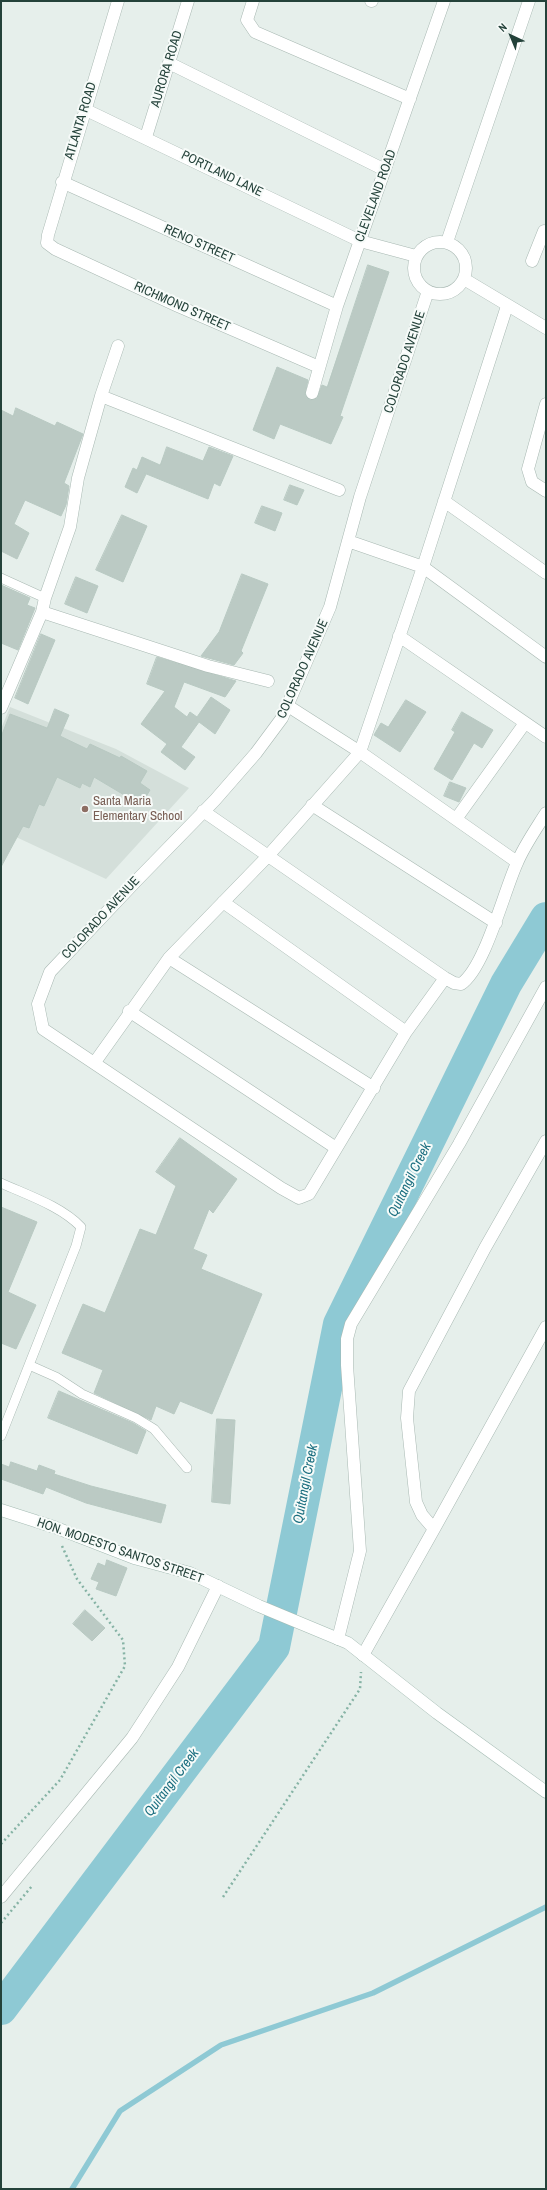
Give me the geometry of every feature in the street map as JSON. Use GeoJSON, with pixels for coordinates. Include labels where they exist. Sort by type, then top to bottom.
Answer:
{"type":"FeatureCollection","features":[{"type":"Feature","properties":{"kind":"street","name":"ATLANTA ROAD"},"geometry":{"type":"LineString","coordinates":[[47,243],[62,182],[118,1]]}},
{"type":"Feature","properties":{"kind":"street","name":"AURORA ROAD"},"geometry":{"type":"LineString","coordinates":[[146,137],[188,1]]}},
{"type":"Feature","properties":{"kind":"street"},"geometry":{"type":"LineString","coordinates":[[253,1],[247,20],[255,32],[410,99]]}},
{"type":"Feature","properties":{"kind":"street","name":"CLEVELAND ROAD"},"geometry":{"type":"LineString","coordinates":[[312,393],[337,306],[444,1]]}},
{"type":"Feature","properties":{"kind":"street"},"geometry":{"type":"LineString","coordinates":[[447,242],[529,1]]}},
{"type":"Feature","properties":{"kind":"street"},"geometry":{"type":"LineString","coordinates":[[169,63],[385,170]]}},
{"type":"Feature","properties":{"kind":"street","name":"PORTLAND LANE"},"geometry":{"type":"LineString","coordinates":[[84,109],[146,137],[360,241],[416,256]]}},
{"type":"Feature","properties":{"kind":"street","name":"RENO STREET"},"geometry":{"type":"LineString","coordinates":[[62,182],[337,306]]}},
{"type":"Feature","properties":{"kind":"street"},"geometry":{"type":"LineString","coordinates":[[532,261],[545,230]]}},
{"type":"Feature","properties":{"kind":"street"},"geometry":{"type":"LineString","coordinates":[[447,242],[460,250],[466,264],[464,279],[454,290],[442,294],[428,291],[418,282],[414,269],[416,256],[430,243],[447,242]]}},
{"type":"Feature","properties":{"kind":"street","name":"RICHMOND STREET"},"geometry":{"type":"LineString","coordinates":[[47,243],[178,306],[319,367]]}},
{"type":"Feature","properties":{"kind":"street"},"geometry":{"type":"LineString","coordinates":[[464,279],[546,328]]}},
{"type":"Feature","properties":{"kind":"street","name":"COLORADO AVENUE"},"geometry":{"type":"LineString","coordinates":[[336,1148],[309,1194],[299,1198],[281,1188],[95,1062],[43,1029],[38,1004],[50,972],[256,753],[282,718],[330,607],[360,497],[428,291]]}},
{"type":"Feature","properties":{"kind":"street"},"geometry":{"type":"LineString","coordinates":[[95,1062],[129,1011],[169,958],[268,857],[312,804],[360,752],[423,567],[507,306]]}},
{"type":"Feature","properties":{"kind":"street"},"geometry":{"type":"LineString","coordinates":[[1,708],[42,612],[45,598],[70,527],[78,478],[101,396],[118,346]]}},
{"type":"Feature","properties":{"kind":"street"},"geometry":{"type":"LineString","coordinates":[[101,396],[339,490]]}},
{"type":"Feature","properties":{"kind":"street"},"geometry":{"type":"LineString","coordinates":[[546,404],[528,469],[532,482],[546,491]]}},
{"type":"Feature","properties":{"kind":"street"},"geometry":{"type":"LineString","coordinates":[[444,501],[546,573]]}},
{"type":"Feature","properties":{"kind":"street"},"geometry":{"type":"LineString","coordinates":[[348,541],[423,567],[546,658]]}},
{"type":"Feature","properties":{"kind":"street"},"geometry":{"type":"LineString","coordinates":[[42,612],[208,666],[268,681]]}},
{"type":"Feature","properties":{"kind":"street"},"geometry":{"type":"LineString","coordinates":[[399,636],[546,737]]}},
{"type":"Feature","properties":{"kind":"street"},"geometry":{"type":"LineString","coordinates":[[288,706],[360,752],[517,862]]}},
{"type":"Feature","properties":{"kind":"street"},"geometry":{"type":"LineString","coordinates":[[456,819],[525,723]]}},
{"type":"Feature","properties":{"kind":"street"},"geometry":{"type":"LineString","coordinates":[[312,804],[496,923]]}},
{"type":"Feature","properties":{"kind":"street"},"geometry":{"type":"LineString","coordinates":[[203,811],[445,978],[454,983],[461,984],[470,978],[496,923],[517,862],[546,813]]}},
{"type":"Feature","properties":{"kind":"street"},"geometry":{"type":"LineString","coordinates":[[223,902],[406,1032]]}},
{"type":"Feature","properties":{"kind":"street"},"geometry":{"type":"LineString","coordinates":[[169,958],[374,1088]]}},
{"type":"Feature","properties":{"kind":"street"},"geometry":{"type":"LineString","coordinates":[[129,1011],[336,1148],[374,1088],[406,1032],[445,978]]}},
{"type":"Feature","properties":{"kind":"street"},"geometry":{"type":"LineString","coordinates":[[338,1639],[360,1551],[346,1365],[347,1339],[351,1324],[459,1144],[546,987]]}},
{"type":"Feature","properties":{"kind":"street"},"geometry":{"type":"LineString","coordinates":[[434,1529],[422,1515],[416,1502],[407,1418],[409,1392],[485,1248],[546,1141]]}},
{"type":"Feature","properties":{"kind":"street"},"geometry":{"type":"LineString","coordinates":[[363,1655],[546,1327]]}},
{"type":"Feature","properties":{"kind":"street","name":"HON. MODESTO SANTOS STREET"},"geometry":{"type":"LineString","coordinates":[[1,1510],[134,1558],[190,1573],[259,1606],[348,1643],[546,1792]]}},
{"type":"Feature","properties":{"kind":"street"},"geometry":{"type":"LineString","coordinates":[[1,1897],[132,1738],[178,1667],[218,1586]]}},
{"type":"Feature","properties":{"kind":"lane"},"geometry":{"type":"LineString","coordinates":[[1,578],[45,598]]}},
{"type":"Feature","properties":{"kind":"lane"},"geometry":{"type":"LineString","coordinates":[[1,1183],[49,1205],[74,1220],[80,1227],[76,1246],[1,1436]]}},
{"type":"Feature","properties":{"kind":"lane"},"geometry":{"type":"LineString","coordinates":[[29,1365],[56,1377],[82,1394],[136,1418],[154,1429],[187,1468]]}},
{"type":"Feature","properties":{"kind":"path"},"geometry":{"type":"LineString","coordinates":[[1,1844],[60,1780],[125,1666],[123,1640],[77,1579],[54,1528]]}},
{"type":"Feature","properties":{"kind":"path"},"geometry":{"type":"LineString","coordinates":[[223,1897],[360,1689],[363,1655]]}},
{"type":"Feature","properties":{"kind":"shaded area","name":"Santa Maria Elementary School"},"geometry":{"type":"Polygon","coordinates":[[[10,707],[116,749],[189,788],[106,879],[1,830],[1,729],[10,707]]]}},
{"type":"Feature","properties":{"kind":"building"},"geometry":{"type":"Polygon","coordinates":[[[368,265],[389,272],[340,416],[343,417],[331,444],[280,424],[274,439],[253,430],[277,367],[308,380],[305,394],[310,400],[317,398],[322,385],[327,387],[368,265]]]}},
{"type":"Feature","properties":{"kind":"building"},"geometry":{"type":"Polygon","coordinates":[[[16,408],[55,426],[57,422],[83,434],[64,483],[69,486],[66,505],[61,516],[25,500],[14,524],[29,533],[17,559],[1,551],[1,410],[13,416],[16,408]]]}},
{"type":"Feature","properties":{"kind":"building"},"geometry":{"type":"Polygon","coordinates":[[[167,447],[203,461],[209,447],[233,456],[220,486],[214,483],[208,499],[144,473],[146,474],[137,493],[125,487],[133,468],[137,470],[142,457],[160,465],[167,447]]]}},
{"type":"Feature","properties":{"kind":"building"},"geometry":{"type":"Polygon","coordinates":[[[290,485],[304,490],[297,505],[284,500],[290,485]]]}},
{"type":"Feature","properties":{"kind":"building"},"geometry":{"type":"Polygon","coordinates":[[[262,506],[282,513],[275,531],[255,523],[262,506]]]}},
{"type":"Feature","properties":{"kind":"building"},"geometry":{"type":"Polygon","coordinates":[[[122,515],[147,526],[123,582],[96,570],[122,515]]]}},
{"type":"Feature","properties":{"kind":"building"},"geometry":{"type":"Polygon","coordinates":[[[242,574],[268,584],[241,651],[243,653],[234,665],[201,656],[219,632],[242,574]]]}},
{"type":"Feature","properties":{"kind":"building"},"geometry":{"type":"Polygon","coordinates":[[[76,577],[98,586],[87,613],[65,604],[76,577]]]}},
{"type":"Feature","properties":{"kind":"building"},"geometry":{"type":"Polygon","coordinates":[[[1,585],[30,598],[27,605],[35,608],[18,650],[1,643],[1,585]]]}},
{"type":"Feature","properties":{"kind":"building"},"geometry":{"type":"Polygon","coordinates":[[[41,634],[55,640],[28,704],[15,698],[41,634]]]}},
{"type":"Feature","properties":{"kind":"building"},"geometry":{"type":"Polygon","coordinates":[[[157,657],[236,681],[225,697],[184,682],[174,707],[187,717],[190,712],[197,717],[211,697],[230,710],[215,734],[199,722],[181,747],[195,757],[185,770],[161,752],[167,744],[141,724],[165,691],[147,684],[157,657]]]}},
{"type":"Feature","properties":{"kind":"building"},"geometry":{"type":"Polygon","coordinates":[[[406,700],[426,712],[400,752],[374,735],[381,723],[388,727],[406,700]]]}},
{"type":"Feature","properties":{"kind":"building"},"geometry":{"type":"Polygon","coordinates":[[[55,709],[69,715],[60,736],[87,749],[90,744],[120,758],[121,756],[147,771],[140,783],[150,790],[141,805],[94,777],[90,787],[82,783],[80,788],[57,777],[44,806],[39,804],[29,828],[23,826],[1,867],[1,737],[10,714],[47,728],[55,709]]]}},
{"type":"Feature","properties":{"kind":"building"},"geometry":{"type":"Polygon","coordinates":[[[462,712],[493,730],[482,748],[474,743],[452,780],[434,769],[455,732],[452,730],[462,712]]]}},
{"type":"Feature","properties":{"kind":"building"},"geometry":{"type":"Polygon","coordinates":[[[450,782],[466,788],[459,802],[444,796],[450,782]]]}},
{"type":"Feature","properties":{"kind":"building"},"geometry":{"type":"Polygon","coordinates":[[[180,1138],[237,1179],[213,1213],[209,1209],[193,1249],[207,1255],[201,1269],[262,1294],[212,1414],[180,1401],[174,1414],[156,1406],[151,1420],[94,1393],[103,1370],[62,1353],[83,1304],[105,1313],[140,1229],[156,1235],[176,1186],[156,1172],[180,1138]]]}},
{"type":"Feature","properties":{"kind":"building"},"geometry":{"type":"Polygon","coordinates":[[[1,1207],[37,1222],[8,1292],[36,1305],[16,1349],[1,1343],[1,1207]]]}},
{"type":"Feature","properties":{"kind":"building"},"geometry":{"type":"Polygon","coordinates":[[[59,1391],[133,1423],[146,1431],[137,1454],[48,1418],[59,1391]]]}},
{"type":"Feature","properties":{"kind":"building"},"geometry":{"type":"Polygon","coordinates":[[[217,1419],[235,1420],[230,1504],[212,1502],[217,1419]]]}},
{"type":"Feature","properties":{"kind":"building"},"geometry":{"type":"Polygon","coordinates":[[[11,1462],[37,1471],[39,1465],[55,1471],[54,1474],[91,1486],[166,1505],[161,1523],[86,1503],[46,1487],[43,1494],[1,1479],[1,1464],[9,1467],[11,1462]]]}},
{"type":"Feature","properties":{"kind":"building"},"geometry":{"type":"Polygon","coordinates":[[[107,1560],[127,1568],[116,1596],[96,1589],[99,1582],[91,1579],[98,1563],[105,1566],[107,1560]]]}},
{"type":"Feature","properties":{"kind":"building"},"geometry":{"type":"Polygon","coordinates":[[[85,1610],[105,1628],[92,1641],[73,1624],[85,1610]]]}},
{"type":"Feature","properties":{"kind":"waterway","name":"Quitangil Creek"},"geometry":{"type":"LineString","coordinates":[[1,2009],[274,1647],[339,1324],[506,984],[546,918]]}},
{"type":"Feature","properties":{"kind":"waterway"},"geometry":{"type":"LineString","coordinates":[[72,2189],[120,2111],[221,2045],[373,1993],[546,1907]]}},
{"type":"Feature","properties":{"kind":"place","name":"Santa Maria Elementary School"},"geometry":{"type":"Point","coordinates":[85,809]}}]}
